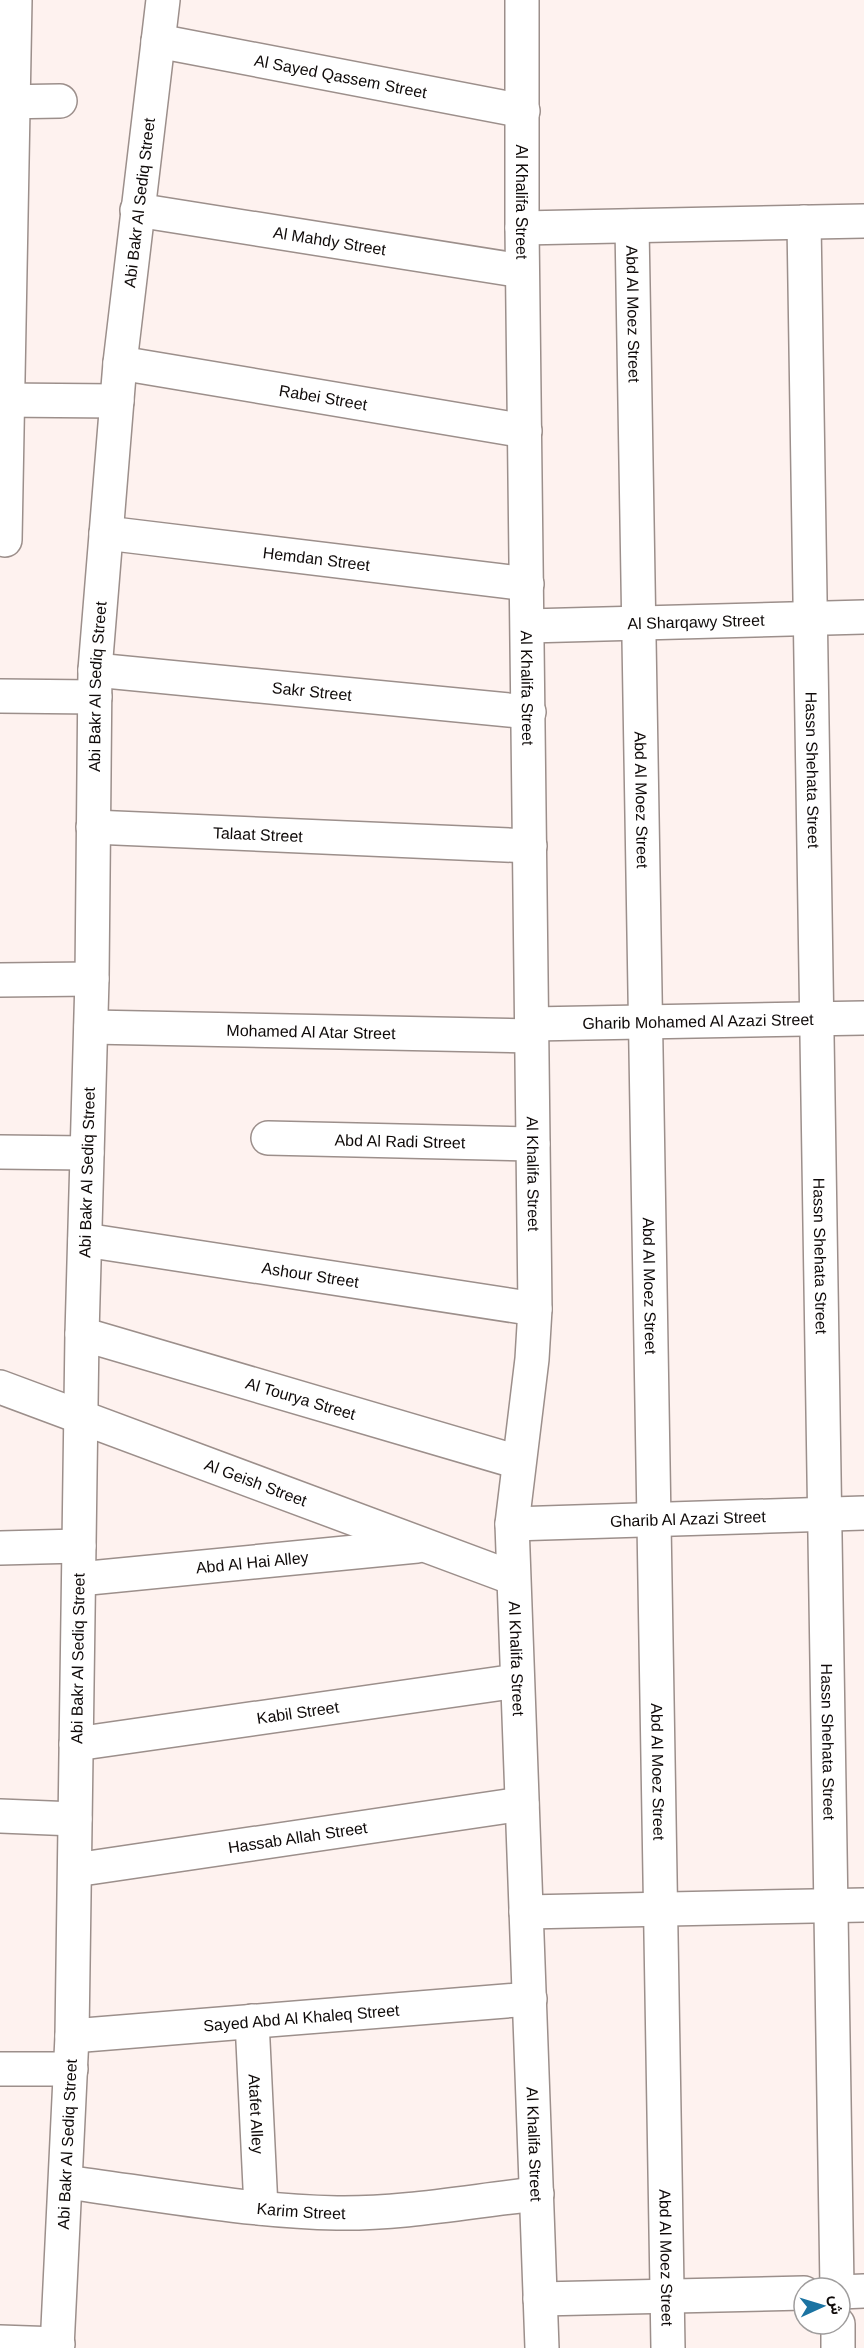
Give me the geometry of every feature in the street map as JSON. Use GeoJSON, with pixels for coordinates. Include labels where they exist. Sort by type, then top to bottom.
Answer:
{"type":"FeatureCollection","features":[{"type":"Feature","properties":{"kind":"street"},"geometry":{"type":"LineString","coordinates":[[5,540],[7,102],[15,0]]}},
{"type":"Feature","properties":{"kind":"street","name":"Abi Bakr Al Sediq Street"},"geometry":{"type":"LineString","coordinates":[[58,2346],[72,2036],[82,1334],[92,979],[95,684],[120,363],[136,210],[163,0]]}},
{"type":"Feature","properties":{"kind":"street","name":"Al Khalifa Street"},"geometry":{"type":"LineString","coordinates":[[522,0],[522,271],[535,1309],[532,1359],[512,1524],[542,2348]]}},
{"type":"Feature","properties":{"kind":"street","name":"Al Sayed Qassem Street"},"geometry":{"type":"LineString","coordinates":[[158,41],[523,111]]}},
{"type":"Feature","properties":{"kind":"street"},"geometry":{"type":"LineString","coordinates":[[7,102],[60,101]]}},
{"type":"Feature","properties":{"kind":"street","name":"Al Mahdy Street"},"geometry":{"type":"LineString","coordinates":[[136,210],[522,271]]}},
{"type":"Feature","properties":{"kind":"street"},"geometry":{"type":"LineString","coordinates":[[522,228],[864,221]]}},
{"type":"Feature","properties":{"kind":"street","name":"Hassn Shehata Street"},"geometry":{"type":"LineString","coordinates":[[804,222],[837,2276]]}},
{"type":"Feature","properties":{"kind":"street","name":"Abd Al Moez Street"},"geometry":{"type":"LineString","coordinates":[[632,226],[668,2348]]}},
{"type":"Feature","properties":{"kind":"street","name":"Rabei Street"},"geometry":{"type":"LineString","coordinates":[[120,363],[525,431]]}},
{"type":"Feature","properties":{"kind":"street"},"geometry":{"type":"LineString","coordinates":[[4,400],[117,401]]}},
{"type":"Feature","properties":{"kind":"street","name":"Hemdan Street"},"geometry":{"type":"LineString","coordinates":[[106,533],[527,584]]}},
{"type":"Feature","properties":{"kind":"street","name":"Al Sharqawy Street"},"geometry":{"type":"LineString","coordinates":[[528,626],[864,617]]}},
{"type":"Feature","properties":{"kind":"street","name":"Sakr Street"},"geometry":{"type":"LineString","coordinates":[[0,696],[95,684],[529,712]]}},
{"type":"Feature","properties":{"kind":"street","name":"Talaat Street"},"geometry":{"type":"LineString","coordinates":[[93,826],[530,846]]}},
{"type":"Feature","properties":{"kind":"street"},"geometry":{"type":"LineString","coordinates":[[0,980],[92,979]]}},
{"type":"Feature","properties":{"kind":"street","name":"Gharib Mohamed Al Azazi Street"},"geometry":{"type":"LineString","coordinates":[[532,1030],[645,1022],[864,1018]]}},
{"type":"Feature","properties":{"kind":"street","name":"Mohamed Al Atar Street"},"geometry":{"type":"LineString","coordinates":[[91,1027],[532,1030]]}},
{"type":"Feature","properties":{"kind":"street","name":"Abd Al Radi Street"},"geometry":{"type":"LineString","coordinates":[[268,1138],[533,1144]]}},
{"type":"Feature","properties":{"kind":"street"},"geometry":{"type":"LineString","coordinates":[[0,1152],[87,1153]]}},
{"type":"Feature","properties":{"kind":"street","name":"Ashour Street"},"geometry":{"type":"LineString","coordinates":[[85,1240],[535,1309]]}},
{"type":"Feature","properties":{"kind":"street","name":"Al Tourya Street"},"geometry":{"type":"LineString","coordinates":[[82,1334],[518,1462]]}},
{"type":"Feature","properties":{"kind":"street","name":"Al Geish Street"},"geometry":{"type":"LineString","coordinates":[[0,1387],[513,1578]]}},
{"type":"Feature","properties":{"kind":"street","name":"Gharib Al Azazi Street"},"geometry":{"type":"LineString","coordinates":[[512,1524],[864,1513]]}},
{"type":"Feature","properties":{"kind":"street","name":"Abd Al Hai Alley"},"geometry":{"type":"LineString","coordinates":[[79,1579],[425,1545]]}},
{"type":"Feature","properties":{"kind":"street"},"geometry":{"type":"LineString","coordinates":[[0,1548],[79,1546]]}},
{"type":"Feature","properties":{"kind":"street","name":"Kabil Street"},"geometry":{"type":"LineString","coordinates":[[76,1744],[517,1681]]}},
{"type":"Feature","properties":{"kind":"street","name":"Hassab Allah Street"},"geometry":{"type":"LineString","coordinates":[[75,1870],[522,1804]]}},
{"type":"Feature","properties":{"kind":"street"},"geometry":{"type":"LineString","coordinates":[[0,1816],[75,1819]]}},
{"type":"Feature","properties":{"kind":"street"},"geometry":{"type":"LineString","coordinates":[[526,1912],[864,1905]]}},
{"type":"Feature","properties":{"kind":"street","name":"Sayed Abd Al Khaleq Street"},"geometry":{"type":"LineString","coordinates":[[72,2036],[530,1999]]}},
{"type":"Feature","properties":{"kind":"street","name":"Atafet Alley"},"geometry":{"type":"LineString","coordinates":[[252,2021],[261,2208]]}},
{"type":"Feature","properties":{"kind":"street"},"geometry":{"type":"LineString","coordinates":[[0,2069],[70,2069]]}},
{"type":"Feature","properties":{"kind":"street","name":"Karim Street"},"geometry":{"type":"LineString","coordinates":[[66,2182],[261,2208],[339,2213],[400,2209],[537,2194]]}},
{"type":"Feature","properties":{"kind":"street"},"geometry":{"type":"LineString","coordinates":[[540,2299],[792,2293]]}},
{"type":"Feature","properties":{"kind":"street"},"geometry":{"type":"LineString","coordinates":[[0,2342],[58,2346]]}}]}
